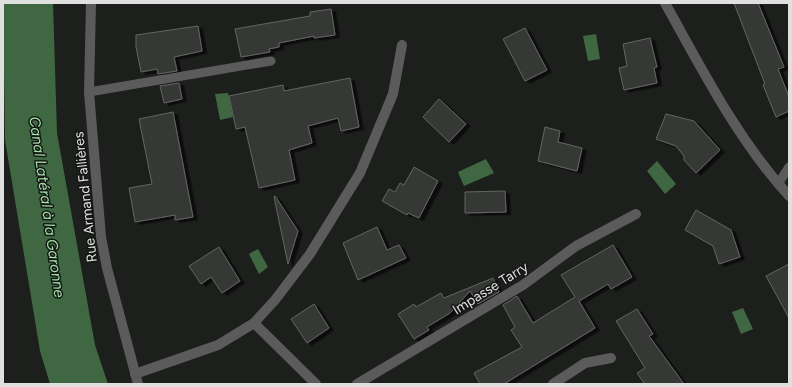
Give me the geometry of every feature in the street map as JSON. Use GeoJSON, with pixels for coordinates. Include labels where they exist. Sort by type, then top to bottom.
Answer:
{"type":"FeatureCollection","features":[{"type":"Feature","properties":{"kind":"street","name":"Rue Armand Fallières"},"geometry":{"type":"LineString","coordinates":[[91,3],[89,92],[101,237],[107,268],[136,379]]}},
{"type":"Feature","properties":{"kind":"street"},"geometry":{"type":"LineString","coordinates":[[665,3],[729,116],[778,184],[789,196]]}},
{"type":"Feature","properties":{"kind":"street"},"geometry":{"type":"LineString","coordinates":[[136,379],[218,345],[254,323],[275,300],[310,254],[360,173],[393,94],[402,45]]}},
{"type":"Feature","properties":{"kind":"street","name":"Impasse Tarry"},"geometry":{"type":"LineString","coordinates":[[357,384],[523,285],[576,246],[636,214]]}},
{"type":"Feature","properties":{"kind":"street"},"geometry":{"type":"LineString","coordinates":[[254,323],[316,384]]}},
{"type":"Feature","properties":{"kind":"street"},"geometry":{"type":"LineString","coordinates":[[553,384],[585,363],[611,358]]}},
{"type":"Feature","properties":{"kind":"lane"},"geometry":{"type":"LineString","coordinates":[[89,92],[271,61]]}},
{"type":"Feature","properties":{"kind":"lane"},"geometry":{"type":"LineString","coordinates":[[778,184],[789,167]]}},
{"type":"Feature","properties":{"kind":"water","name":"Canal Latéral à la Garonne"},"geometry":{"type":"Polygon","coordinates":[[[3,3],[53,3],[57,133],[95,345],[108,384],[50,384],[40,351],[5,140],[3,3]]]}},
{"type":"Feature","properties":{"kind":"water"},"geometry":{"type":"Polygon","coordinates":[[[596,34],[600,59],[588,61],[583,36],[596,34]]]}},
{"type":"Feature","properties":{"kind":"water"},"geometry":{"type":"Polygon","coordinates":[[[228,93],[233,117],[220,120],[215,94],[228,93]]]}},
{"type":"Feature","properties":{"kind":"water"},"geometry":{"type":"Polygon","coordinates":[[[486,159],[494,173],[464,186],[458,172],[486,159]]]}},
{"type":"Feature","properties":{"kind":"water"},"geometry":{"type":"Polygon","coordinates":[[[657,161],[676,184],[665,194],[647,171],[657,161]]]}},
{"type":"Feature","properties":{"kind":"water"},"geometry":{"type":"Polygon","coordinates":[[[258,249],[268,267],[259,274],[249,254],[258,249]]]}},
{"type":"Feature","properties":{"kind":"water"},"geometry":{"type":"Polygon","coordinates":[[[743,308],[753,329],[741,334],[732,312],[743,308]]]}},
{"type":"Feature","properties":{"kind":"building"},"geometry":{"type":"Polygon","coordinates":[[[734,3],[758,3],[784,67],[778,69],[789,97],[789,111],[776,117],[763,85],[765,84],[734,3]]]}},
{"type":"Feature","properties":{"kind":"building"},"geometry":{"type":"Polygon","coordinates":[[[331,9],[335,35],[314,38],[314,36],[279,43],[279,47],[269,49],[270,52],[241,57],[235,29],[310,16],[310,12],[331,9]]]}},
{"type":"Feature","properties":{"kind":"building"},"geometry":{"type":"Polygon","coordinates":[[[198,26],[202,51],[174,57],[177,71],[158,74],[157,69],[141,72],[136,47],[136,35],[198,26]]]}},
{"type":"Feature","properties":{"kind":"building"},"geometry":{"type":"Polygon","coordinates":[[[525,28],[547,70],[525,81],[503,39],[525,28]]]}},
{"type":"Feature","properties":{"kind":"building"},"geometry":{"type":"Polygon","coordinates":[[[650,38],[657,67],[654,68],[657,83],[624,90],[619,68],[627,66],[623,44],[650,38]]]}},
{"type":"Feature","properties":{"kind":"building"},"geometry":{"type":"Polygon","coordinates":[[[350,78],[359,127],[341,131],[338,118],[308,126],[312,143],[289,150],[295,180],[259,188],[245,127],[236,129],[229,96],[283,85],[284,91],[350,78]]]}},
{"type":"Feature","properties":{"kind":"building"},"geometry":{"type":"Polygon","coordinates":[[[179,83],[182,99],[164,103],[160,86],[179,83]]]}},
{"type":"Feature","properties":{"kind":"building"},"geometry":{"type":"Polygon","coordinates":[[[439,99],[466,124],[449,142],[423,117],[439,99]]]}},
{"type":"Feature","properties":{"kind":"building"},"geometry":{"type":"Polygon","coordinates":[[[173,112],[193,217],[175,220],[175,215],[135,222],[129,188],[152,184],[139,119],[173,112]]]}},
{"type":"Feature","properties":{"kind":"building"},"geometry":{"type":"Polygon","coordinates":[[[666,114],[694,121],[720,150],[696,173],[684,160],[684,156],[676,146],[656,139],[666,114]]]}},
{"type":"Feature","properties":{"kind":"building"},"geometry":{"type":"Polygon","coordinates":[[[545,127],[560,131],[558,142],[582,148],[577,171],[538,161],[545,127]]]}},
{"type":"Feature","properties":{"kind":"building"},"geometry":{"type":"Polygon","coordinates":[[[414,167],[438,181],[419,218],[408,213],[407,215],[382,201],[389,189],[395,192],[400,183],[404,185],[414,167]]]}},
{"type":"Feature","properties":{"kind":"building"},"geometry":{"type":"Polygon","coordinates":[[[505,191],[506,212],[465,213],[465,192],[505,191]]]}},
{"type":"Feature","properties":{"kind":"building"},"geometry":{"type":"Polygon","coordinates":[[[275,196],[298,231],[288,264],[274,197],[275,196]]]}},
{"type":"Feature","properties":{"kind":"building"},"geometry":{"type":"Polygon","coordinates":[[[696,210],[731,230],[740,257],[719,264],[713,246],[685,230],[696,210]]]}},
{"type":"Feature","properties":{"kind":"building"},"geometry":{"type":"Polygon","coordinates":[[[377,227],[387,250],[399,245],[406,258],[358,280],[343,243],[377,227]]]}},
{"type":"Feature","properties":{"kind":"building"},"geometry":{"type":"Polygon","coordinates":[[[613,245],[632,277],[611,289],[608,284],[579,301],[595,328],[504,384],[480,384],[474,373],[522,347],[511,330],[515,327],[503,305],[517,296],[533,323],[575,297],[561,275],[613,245]]]}},
{"type":"Feature","properties":{"kind":"building"},"geometry":{"type":"Polygon","coordinates":[[[219,247],[240,281],[222,293],[211,277],[201,284],[189,266],[219,247]]]}},
{"type":"Feature","properties":{"kind":"building"},"geometry":{"type":"Polygon","coordinates":[[[789,264],[789,318],[766,276],[789,264]]]}},
{"type":"Feature","properties":{"kind":"building"},"geometry":{"type":"Polygon","coordinates":[[[493,278],[499,292],[478,304],[470,291],[450,313],[427,327],[429,330],[414,339],[398,314],[414,304],[416,307],[441,293],[444,298],[493,278]]]}},
{"type":"Feature","properties":{"kind":"building"},"geometry":{"type":"Polygon","coordinates":[[[314,304],[329,328],[307,343],[291,319],[314,304]]]}},
{"type":"Feature","properties":{"kind":"building"},"geometry":{"type":"Polygon","coordinates":[[[637,309],[653,334],[649,336],[684,384],[645,384],[637,373],[645,368],[616,321],[637,309]]]}}]}
